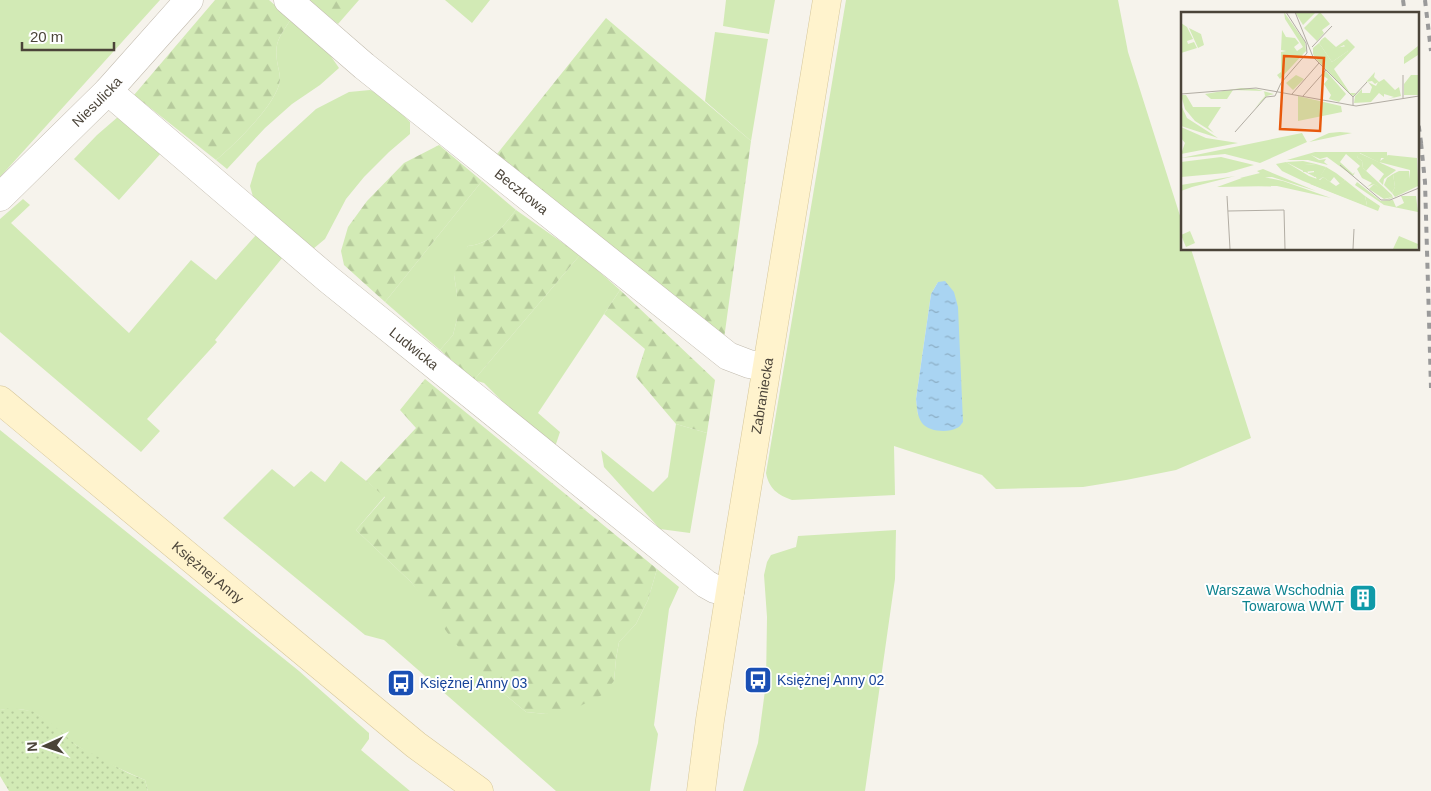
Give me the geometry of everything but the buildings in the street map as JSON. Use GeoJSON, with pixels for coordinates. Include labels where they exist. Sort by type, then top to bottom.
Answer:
{"type":"FeatureCollection","features":[{"type":"Feature","properties":{"kind":"main road","name":"Zabraniecka"},"geometry":{"type":"LineString","coordinates":[[702,791],[710,720],[730,592],[827,0]]}},
{"type":"Feature","properties":{"kind":"main road","name":"Księżnej Anny"},"geometry":{"type":"LineString","coordinates":[[0,400],[416,745],[479,791]]}},
{"type":"Feature","properties":{"kind":"main road","name":"Księżnej Anny"},"geometry":{"type":"LineString","coordinates":[[416,745],[456,791]]}},
{"type":"Feature","properties":{"kind":"street","name":"Niesulicka"},"geometry":{"type":"LineString","coordinates":[[0,197],[108,91],[189,0]]}},
{"type":"Feature","properties":{"kind":"street","name":"Beczkowa"},"geometry":{"type":"LineString","coordinates":[[288,0],[364,66],[728,356],[749,364],[766,366]]}},
{"type":"Feature","properties":{"kind":"street","name":"Ludwicka"},"geometry":{"type":"LineString","coordinates":[[108,91],[328,279],[706,584],[715,589],[730,592]]}},
{"type":"Feature","properties":{"kind":"green space"},"geometry":{"type":"Polygon","coordinates":[[[0,0],[160,0],[0,177],[0,0]]]}},
{"type":"Feature","properties":{"kind":"green space"},"geometry":{"type":"Polygon","coordinates":[[[215,0],[269,0],[291,19],[277,43],[276,54],[280,80],[272,100],[254,123],[216,160],[134,95],[215,0]]]}},
{"type":"Feature","properties":{"kind":"green space"},"geometry":{"type":"Polygon","coordinates":[[[308,0],[359,0],[338,24],[308,0]]]}},
{"type":"Feature","properties":{"kind":"green space"},"geometry":{"type":"Polygon","coordinates":[[[445,0],[490,0],[472,23],[445,0]]]}},
{"type":"Feature","properties":{"kind":"green space"},"geometry":{"type":"Polygon","coordinates":[[[726,0],[775,0],[769,34],[723,26],[726,0]]]}},
{"type":"Feature","properties":{"kind":"green space"},"geometry":{"type":"Polygon","coordinates":[[[846,0],[1118,0],[1128,52],[1181,219],[1181,250],[1191,250],[1251,438],[1176,470],[1083,487],[996,489],[982,475],[894,446],[895,495],[792,500],[775,491],[767,479],[766,473],[846,0]],[[938,282],[931,294],[916,399],[918,415],[938,282]]]}},
{"type":"Feature","properties":{"kind":"green space"},"geometry":{"type":"Polygon","coordinates":[[[606,18],[751,141],[724,339],[712,335],[497,154],[606,18]]]}},
{"type":"Feature","properties":{"kind":"green space"},"geometry":{"type":"Polygon","coordinates":[[[291,19],[328,52],[339,68],[320,85],[292,104],[265,128],[227,169],[216,160],[254,123],[272,100],[277,89],[280,80],[276,54],[277,43],[291,19]]]}},
{"type":"Feature","properties":{"kind":"green space"},"geometry":{"type":"Polygon","coordinates":[[[715,32],[768,39],[751,141],[705,101],[715,32]]]}},
{"type":"Feature","properties":{"kind":"green space"},"geometry":{"type":"Polygon","coordinates":[[[370,90],[385,97],[410,122],[410,134],[364,177],[346,199],[325,239],[313,249],[255,204],[250,186],[257,163],[316,109],[349,92],[370,90]]]}},
{"type":"Feature","properties":{"kind":"green space"},"geometry":{"type":"Polygon","coordinates":[[[119,116],[162,152],[119,200],[74,159],[119,116]]]}},
{"type":"Feature","properties":{"kind":"green space"},"geometry":{"type":"Polygon","coordinates":[[[439,145],[482,181],[385,302],[344,265],[341,251],[348,227],[367,201],[404,163],[439,145]]]}},
{"type":"Feature","properties":{"kind":"green space"},"geometry":{"type":"Polygon","coordinates":[[[482,181],[516,210],[496,234],[484,242],[468,246],[454,275],[457,294],[457,319],[453,335],[440,350],[385,302],[482,181]]]}},
{"type":"Feature","properties":{"kind":"green space"},"geometry":{"type":"Polygon","coordinates":[[[23,199],[30,205],[11,223],[129,333],[191,260],[216,280],[256,235],[283,257],[215,340],[217,342],[147,419],[160,431],[141,452],[0,332],[0,219],[23,199]]]}},
{"type":"Feature","properties":{"kind":"green space"},"geometry":{"type":"Polygon","coordinates":[[[516,210],[580,255],[474,380],[440,350],[453,335],[457,319],[457,294],[454,275],[456,262],[468,246],[484,242],[496,234],[516,210]]]}},
{"type":"Feature","properties":{"kind":"green space"},"geometry":{"type":"Polygon","coordinates":[[[580,255],[620,290],[538,413],[560,432],[555,447],[535,434],[484,383],[474,380],[580,255]]]}},
{"type":"Feature","properties":{"kind":"green space"},"geometry":{"type":"Polygon","coordinates":[[[620,290],[715,380],[707,433],[676,424],[636,377],[645,349],[604,314],[620,290]]]}},
{"type":"Feature","properties":{"kind":"green space"},"geometry":{"type":"Polygon","coordinates":[[[425,379],[657,569],[648,600],[636,624],[619,642],[614,681],[602,695],[570,711],[546,714],[526,712],[497,688],[454,642],[411,582],[356,530],[385,497],[366,481],[416,428],[400,410],[425,379]]]}},
{"type":"Feature","properties":{"kind":"green space"},"geometry":{"type":"Polygon","coordinates":[[[676,424],[707,433],[690,533],[660,529],[604,467],[601,450],[653,492],[668,477],[676,424]]]}},
{"type":"Feature","properties":{"kind":"green space"},"geometry":{"type":"Polygon","coordinates":[[[0,430],[299,671],[369,733],[369,739],[361,750],[410,791],[148,791],[145,780],[84,750],[35,713],[26,710],[0,710],[0,430]]]}},
{"type":"Feature","properties":{"kind":"green space"},"geometry":{"type":"Polygon","coordinates":[[[341,461],[385,496],[356,530],[411,582],[497,688],[526,712],[546,714],[614,681],[619,642],[636,624],[648,600],[657,569],[679,587],[669,609],[654,725],[658,734],[650,791],[556,791],[384,640],[365,635],[223,518],[272,469],[294,487],[311,471],[325,482],[341,461]]]}},
{"type":"Feature","properties":{"kind":"green space"},"geometry":{"type":"Polygon","coordinates":[[[896,530],[895,579],[865,791],[743,791],[758,743],[766,683],[767,617],[764,575],[771,555],[796,547],[798,536],[896,530]]]}},
{"type":"Feature","properties":{"kind":"green space"},"geometry":{"type":"Polygon","coordinates":[[[11,708],[32,711],[46,719],[76,745],[145,780],[148,791],[9,791],[0,776],[0,710],[11,708]]]}},
{"type":"Feature","properties":{"kind":"water"},"geometry":{"type":"Polygon","coordinates":[[[945,281],[954,292],[958,307],[963,422],[958,428],[944,431],[934,430],[922,423],[918,414],[916,399],[931,294],[938,282],[945,281]]]}},
{"type":"Feature","properties":{"kind":"railway"},"geometry":{"type":"LineString","coordinates":[[1403,0],[1405,12]]}},
{"type":"Feature","properties":{"kind":"railway"},"geometry":{"type":"LineString","coordinates":[[1425,0],[1431,51]]}},
{"type":"Feature","properties":{"kind":"railway"},"geometry":{"type":"LineString","coordinates":[[1418,121],[1422,149]]}},
{"type":"Feature","properties":{"kind":"railway"},"geometry":{"type":"LineString","coordinates":[[1421,143],[1425,182],[1431,388]]}},
{"type":"Feature","properties":{"kind":"place","name":"Warszawa Wschodnia Towarowa WWT"},"geometry":{"type":"Point","coordinates":[1363,598]}},
{"type":"Feature","properties":{"kind":"place","name":"Księżnej Anny 02"},"geometry":{"type":"Point","coordinates":[758,680]}},
{"type":"Feature","properties":{"kind":"place","name":"Księżnej Anny 03"},"geometry":{"type":"Point","coordinates":[401,683]}}]}
